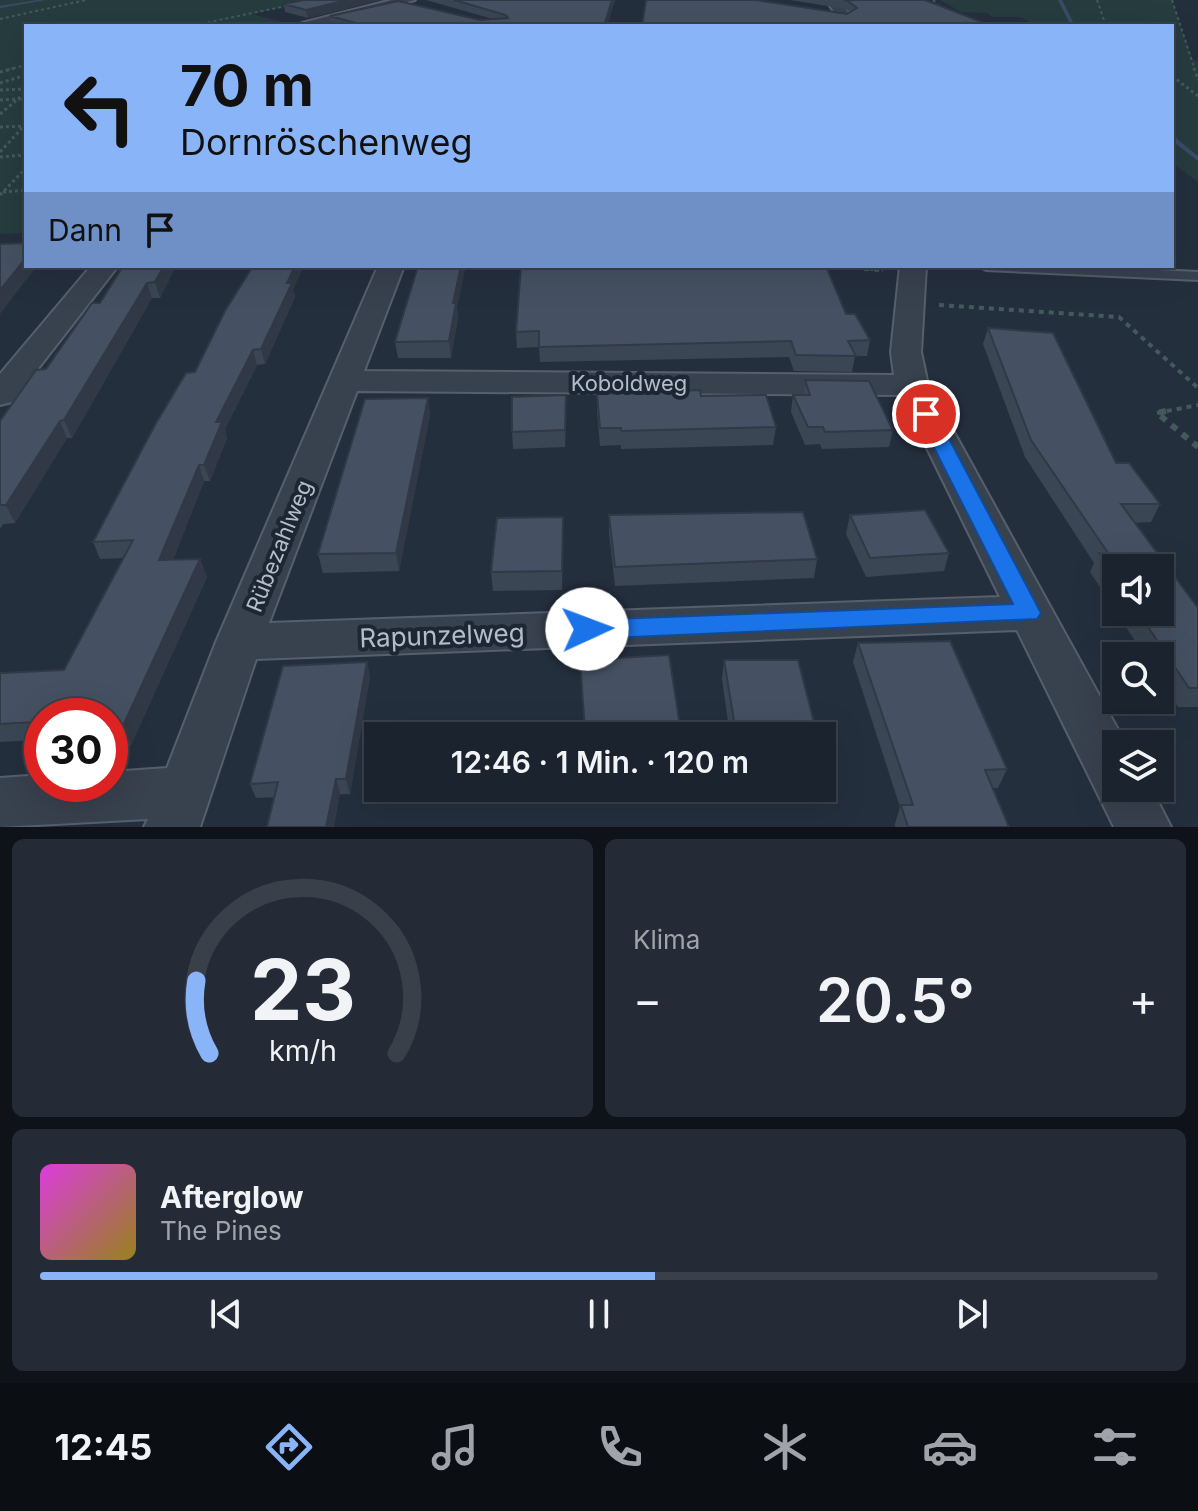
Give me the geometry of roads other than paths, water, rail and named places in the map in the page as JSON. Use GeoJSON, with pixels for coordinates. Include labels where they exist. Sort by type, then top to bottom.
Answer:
{"type":"FeatureCollection","features":[{"type":"Feature","properties":{"kind":"street"},"geometry":{"type":"LineString","coordinates":[[832,0],[848,21]]}},
{"type":"Feature","properties":{"kind":"street"},"geometry":{"type":"LineString","coordinates":[[309,23],[409,3]]}},
{"type":"Feature","properties":{"kind":"street"},"geometry":{"type":"LineString","coordinates":[[825,14],[848,21]]}},
{"type":"Feature","properties":{"kind":"street"},"geometry":{"type":"LineString","coordinates":[[0,395],[103,268]]}},
{"type":"Feature","properties":{"kind":"street","name":"Rübezahlweg"},"geometry":{"type":"LineString","coordinates":[[177,810],[239,642],[390,268]]}},
{"type":"Feature","properties":{"kind":"street"},"geometry":{"type":"LineString","coordinates":[[913,268],[906,352],[912,385],[1102,751]]}},
{"type":"Feature","properties":{"kind":"street","name":"Koboldweg"},"geometry":{"type":"LineString","coordinates":[[347,381],[912,385]]}},
{"type":"Feature","properties":{"kind":"street","name":"Rapunzelweg"},"geometry":{"type":"LineString","coordinates":[[239,642],[1029,613]]}},
{"type":"Feature","properties":{"kind":"street"},"geometry":{"type":"LineString","coordinates":[[1130,802],[1143,827]]}},
{"type":"Feature","properties":{"kind":"street"},"geometry":{"type":"LineString","coordinates":[[0,803],[177,810]]}},
{"type":"Feature","properties":{"kind":"lane"},"geometry":{"type":"LineString","coordinates":[[1028,268],[1198,276]]}},
{"type":"Feature","properties":{"kind":"waterway"},"geometry":{"type":"LineString","coordinates":[[0,7],[44,0]]}},
{"type":"Feature","properties":{"kind":"waterway"},"geometry":{"type":"LineString","coordinates":[[1060,0],[1072,24]]}},
{"type":"Feature","properties":{"kind":"waterway"},"geometry":{"type":"LineString","coordinates":[[1174,140],[1198,159]]}}]}
